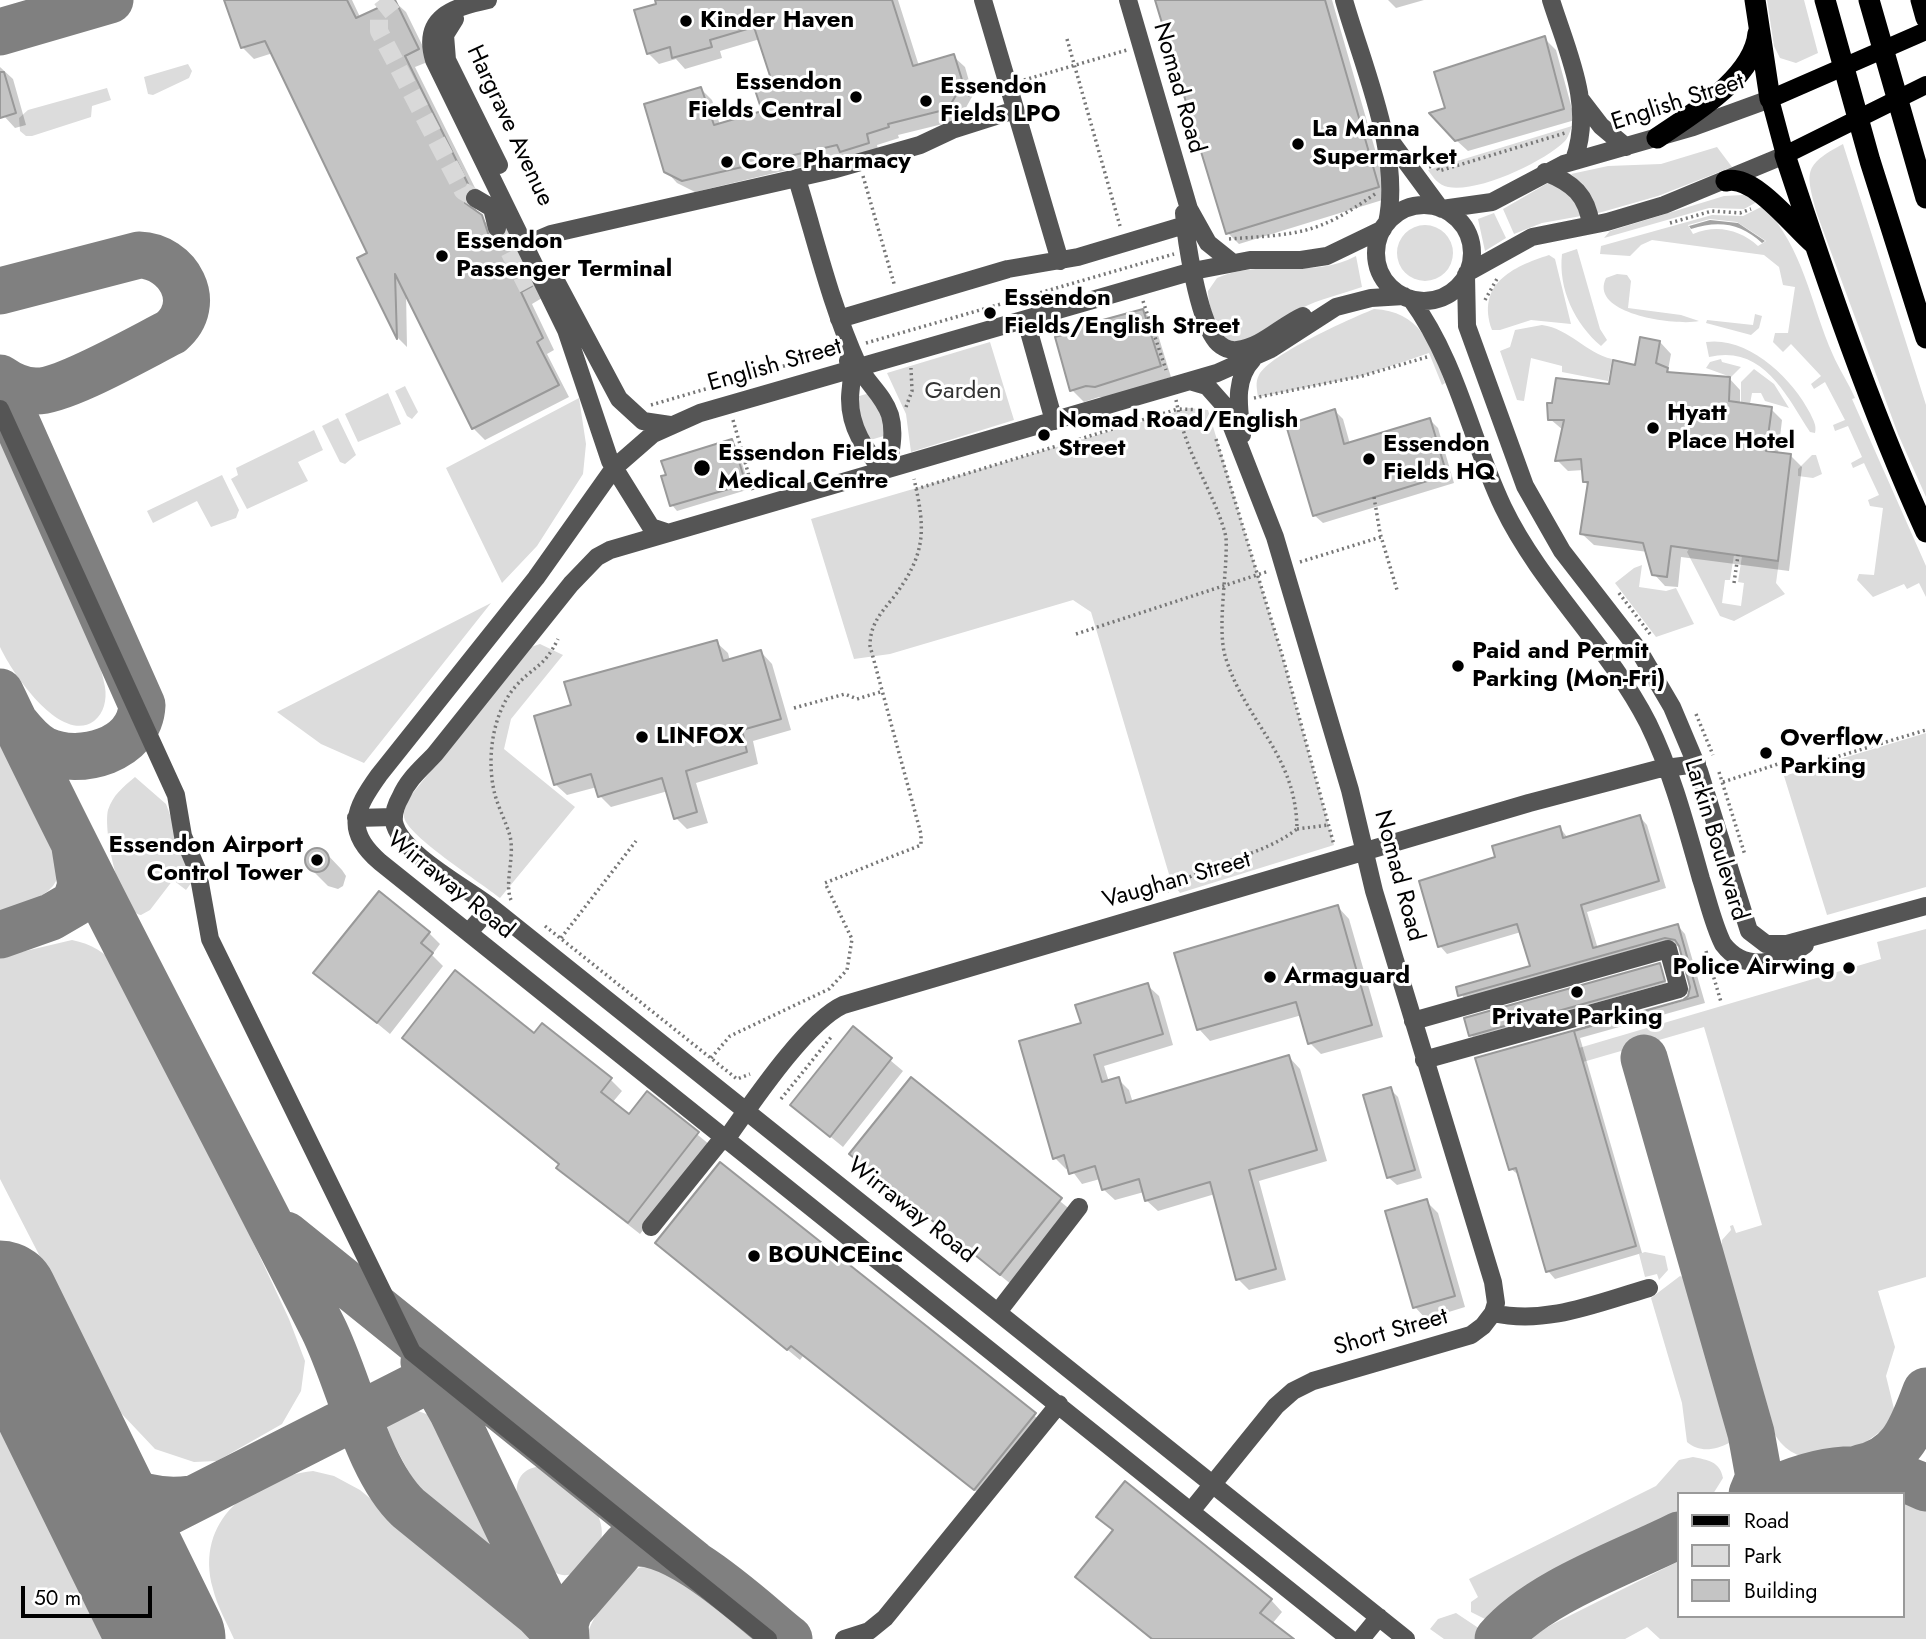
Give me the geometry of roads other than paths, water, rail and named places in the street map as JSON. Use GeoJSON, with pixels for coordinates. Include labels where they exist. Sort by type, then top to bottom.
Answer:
{"type":"FeatureCollection","features":[{"type":"Feature","properties":{"kind":"highway"},"geometry":{"type":"LineString","coordinates":[[1755,0],[1770,99]]}},
{"type":"Feature","properties":{"kind":"highway"},"geometry":{"type":"LineString","coordinates":[[1825,0],[1870,161],[1926,338]]}},
{"type":"Feature","properties":{"kind":"highway"},"geometry":{"type":"LineString","coordinates":[[1870,0],[1926,198]]}},
{"type":"Feature","properties":{"kind":"highway"},"geometry":{"type":"LineString","coordinates":[[1921,0],[1926,18]]}},
{"type":"Feature","properties":{"kind":"highway"},"geometry":{"type":"LineString","coordinates":[[1657,138],[1719,93],[1739,74],[1755,50],[1758,33]]}},
{"type":"Feature","properties":{"kind":"highway"},"geometry":{"type":"LineString","coordinates":[[1785,155],[1814,245],[1890,453],[1926,531]]}},
{"type":"Feature","properties":{"kind":"highway"},"geometry":{"type":"LineString","coordinates":[[1726,181],[1738,180],[1755,189],[1814,245]]}},
{"type":"Feature","properties":{"kind":"main road","name":"English Street"},"geometry":{"type":"LineString","coordinates":[[1770,99],[1926,31]]}},
{"type":"Feature","properties":{"kind":"main road"},"geometry":{"type":"LineString","coordinates":[[1770,99],[1785,155],[1923,87]]}},
{"type":"Feature","properties":{"kind":"street","name":"Hargrave Avenue"},"geometry":{"type":"LineString","coordinates":[[488,0],[446,12],[434,32],[432,53],[505,225],[531,242]]}},
{"type":"Feature","properties":{"kind":"street","name":"Hargrave Avenue"},"geometry":{"type":"LineString","coordinates":[[488,0],[462,13],[451,22],[445,35],[446,54],[554,292],[605,449],[651,527],[666,532]]}},
{"type":"Feature","properties":{"kind":"street"},"geometry":{"type":"LineString","coordinates":[[983,0],[1060,261]]}},
{"type":"Feature","properties":{"kind":"street","name":"Nomad Road"},"geometry":{"type":"LineString","coordinates":[[1128,0],[1182,189],[1190,223],[1188,247],[1212,334],[1227,349],[1243,349],[1293,320],[1336,307]]}},
{"type":"Feature","properties":{"kind":"street"},"geometry":{"type":"LineString","coordinates":[[1344,0],[1377,113],[1392,177],[1385,226],[1377,242],[1377,264],[1387,283],[1408,297]]}},
{"type":"Feature","properties":{"kind":"street"},"geometry":{"type":"LineString","coordinates":[[1551,0],[1581,100],[1583,131],[1574,160]]}},
{"type":"Feature","properties":{"kind":"street","name":"English Street"},"geometry":{"type":"LineString","coordinates":[[1441,208],[1492,202],[1545,172],[1574,160],[1657,138],[1770,99]]}},
{"type":"Feature","properties":{"kind":"street"},"geometry":{"type":"LineString","coordinates":[[1581,100],[1601,126],[1626,146]]}},
{"type":"Feature","properties":{"kind":"street"},"geometry":{"type":"LineString","coordinates":[[531,242],[797,179],[920,145],[952,130],[1015,110]]}},
{"type":"Feature","properties":{"kind":"street"},"geometry":{"type":"LineString","coordinates":[[356,818],[394,817],[401,794],[410,780],[435,754],[597,557],[622,545],[666,532],[1190,382],[1254,359],[1336,307],[1371,298],[1408,297],[1427,300],[1443,296],[1456,288],[1466,274],[1472,254],[1468,235],[1458,219],[1441,208],[1397,153],[1377,113]]}},
{"type":"Feature","properties":{"kind":"street"},"geometry":{"type":"LineString","coordinates":[[1466,274],[1532,237],[1591,225],[1664,205],[1785,155]]}},
{"type":"Feature","properties":{"kind":"street"},"geometry":{"type":"LineString","coordinates":[[1545,172],[1564,179],[1581,194],[1588,206],[1591,225]]}},
{"type":"Feature","properties":{"kind":"street"},"geometry":{"type":"LineString","coordinates":[[797,179],[855,368],[877,389],[890,415],[892,437],[885,469]]}},
{"type":"Feature","properties":{"kind":"street"},"geometry":{"type":"LineString","coordinates":[[475,198],[492,208],[505,225]]}},
{"type":"Feature","properties":{"kind":"street"},"geometry":{"type":"LineString","coordinates":[[1385,226],[1411,207],[1441,208]]}},
{"type":"Feature","properties":{"kind":"street"},"geometry":{"type":"LineString","coordinates":[[839,318],[1008,269],[1060,261],[1190,223]]}},
{"type":"Feature","properties":{"kind":"street","name":"Nomad Road"},"geometry":{"type":"LineString","coordinates":[[1190,223],[1213,250],[1233,263]]}},
{"type":"Feature","properties":{"kind":"street","name":"English Street"},"geometry":{"type":"LineString","coordinates":[[356,818],[362,800],[379,775],[514,605],[614,468],[633,449],[670,425],[728,405],[1194,271],[1233,263],[1326,256],[1385,226]]}},
{"type":"Feature","properties":{"kind":"street"},"geometry":{"type":"LineString","coordinates":[[1149,235],[1177,237],[1188,247]]}},
{"type":"Feature","properties":{"kind":"street","name":"Larkin Boulevard"},"geometry":{"type":"LineString","coordinates":[[1466,274],[1467,326],[1525,486],[1562,551],[1621,626],[1654,674],[1697,764],[1749,931],[1757,939],[1771,945],[1813,939]]}},
{"type":"Feature","properties":{"kind":"street"},"geometry":{"type":"LineString","coordinates":[[528,288],[554,292],[614,392],[639,419],[650,424],[670,425]]}},
{"type":"Feature","properties":{"kind":"street","name":"Larkin Boulevard"},"geometry":{"type":"LineString","coordinates":[[1408,297],[1445,352],[1484,461],[1516,531],[1539,569],[1620,675],[1647,722],[1667,768],[1719,936],[1727,950],[1742,961],[1757,964],[1785,957],[1813,939]]}},
{"type":"Feature","properties":{"kind":"street"},"geometry":{"type":"LineString","coordinates":[[1026,321],[1054,421]]}},
{"type":"Feature","properties":{"kind":"street","name":"Nomad Road"},"geometry":{"type":"LineString","coordinates":[[1244,452],[1239,385],[1242,372],[1254,359]]}},
{"type":"Feature","properties":{"kind":"street"},"geometry":{"type":"LineString","coordinates":[[855,368],[850,400],[854,425],[862,444],[885,469]]}},
{"type":"Feature","properties":{"kind":"street","name":"Nomad Road"},"geometry":{"type":"LineString","coordinates":[[1190,382],[1203,384],[1217,395],[1244,452],[1256,495],[1284,567],[1353,800],[1363,851],[1493,1282],[1496,1303],[1493,1313]]}},
{"type":"Feature","properties":{"kind":"street"},"geometry":{"type":"LineString","coordinates":[[0,409],[176,795],[183,836],[198,872],[210,939],[412,1352],[768,1639]]}},
{"type":"Feature","properties":{"kind":"street"},"geometry":{"type":"LineString","coordinates":[[514,605],[539,625]]}},
{"type":"Feature","properties":{"kind":"street","name":"Vaughan Street"},"geometry":{"type":"LineString","coordinates":[[651,1227],[718,1144],[727,1138],[811,1030],[828,1014],[843,1005],[1529,803],[1667,768],[1697,764]]}},
{"type":"Feature","properties":{"kind":"street","name":"Wirraway Road"},"geometry":{"type":"LineString","coordinates":[[394,817],[398,831],[415,851],[491,907],[1406,1639]]}},
{"type":"Feature","properties":{"kind":"street","name":"Wirraway Road"},"geometry":{"type":"LineString","coordinates":[[356,818],[357,836],[365,849],[1350,1639]]}},
{"type":"Feature","properties":{"kind":"street"},"geometry":{"type":"LineString","coordinates":[[1813,939],[1926,906]]}},
{"type":"Feature","properties":{"kind":"street"},"geometry":{"type":"LineString","coordinates":[[469,932],[491,907]]}},
{"type":"Feature","properties":{"kind":"street"},"geometry":{"type":"LineString","coordinates":[[1413,1021],[1668,949],[1679,989],[1424,1059]]}},
{"type":"Feature","properties":{"kind":"street"},"geometry":{"type":"LineString","coordinates":[[998,1312],[1079,1207]]}},
{"type":"Feature","properties":{"kind":"street"},"geometry":{"type":"LineString","coordinates":[[1493,1313],[1522,1318],[1545,1317],[1649,1288]]}},
{"type":"Feature","properties":{"kind":"street","name":"Short Street"},"geometry":{"type":"LineString","coordinates":[[1191,1511],[1276,1406],[1293,1391],[1351,1370],[1471,1335],[1483,1326],[1493,1313]]}},
{"type":"Feature","properties":{"kind":"street"},"geometry":{"type":"LineString","coordinates":[[844,1639],[869,1631],[885,1618],[1059,1404]]}},
{"type":"Feature","properties":{"kind":"street"},"geometry":{"type":"LineString","coordinates":[[1361,1639],[1379,1616]]}},
{"type":"Feature","properties":{"kind":"tunnel"},"geometry":{"type":"LineString","coordinates":[[394,0],[379,12],[379,31],[463,191],[475,198]]}},
{"type":"Feature","properties":{"kind":"tunnel"},"geometry":{"type":"LineString","coordinates":[[497,228],[528,288]]}},
{"type":"Feature","properties":{"kind":"place","name":"Kinder Haven"},"geometry":{"type":"Point","coordinates":[686,21]}},
{"type":"Feature","properties":{"kind":"place","name":"Essendon Fields Central"},"geometry":{"type":"Point","coordinates":[856,97]}},
{"type":"Feature","properties":{"kind":"place","name":"Essendon Fields LPO"},"geometry":{"type":"Point","coordinates":[926,101]}},
{"type":"Feature","properties":{"kind":"place","name":"La Manna Supermarket"},"geometry":{"type":"Point","coordinates":[1298,144]}},
{"type":"Feature","properties":{"kind":"place","name":"Core Pharmacy"},"geometry":{"type":"Point","coordinates":[727,162]}},
{"type":"Feature","properties":{"kind":"place","name":"Essendon Passenger Terminal"},"geometry":{"type":"Point","coordinates":[442,256]}},
{"type":"Feature","properties":{"kind":"place","name":"Essendon Fields/English Street"},"geometry":{"type":"Point","coordinates":[990,313]}},
{"type":"Feature","properties":{"kind":"place","name":"Hyatt Place Hotel"},"geometry":{"type":"Point","coordinates":[1653,428]}},
{"type":"Feature","properties":{"kind":"place","name":"Nomad Road/English Street"},"geometry":{"type":"Point","coordinates":[1044,435]}},
{"type":"Feature","properties":{"kind":"place","name":"Essendon Fields HQ"},"geometry":{"type":"Point","coordinates":[1369,459]}},
{"type":"Feature","properties":{"kind":"place","name":"Essendon Fields Medical Centre"},"geometry":{"type":"Point","coordinates":[702,468]}},
{"type":"Feature","properties":{"kind":"place","name":"Paid and Permit Parking (Mon-Fri)"},"geometry":{"type":"Point","coordinates":[1458,666]}},
{"type":"Feature","properties":{"kind":"place","name":"LINFOX"},"geometry":{"type":"Point","coordinates":[642,737]}},
{"type":"Feature","properties":{"kind":"place","name":"Overflow Parking"},"geometry":{"type":"Point","coordinates":[1766,753]}},
{"type":"Feature","properties":{"kind":"place","name":"Essendon Airport Control Tower"},"geometry":{"type":"Point","coordinates":[317,860]}},
{"type":"Feature","properties":{"kind":"place","name":"Police Airwing"},"geometry":{"type":"Point","coordinates":[1849,968]}},
{"type":"Feature","properties":{"kind":"place","name":"Armaguard"},"geometry":{"type":"Point","coordinates":[1270,977]}},
{"type":"Feature","properties":{"kind":"place","name":"Private Parking"},"geometry":{"type":"Point","coordinates":[1577,992]}},
{"type":"Feature","properties":{"kind":"place","name":"BOUNCEinc"},"geometry":{"type":"Point","coordinates":[754,1256]}},
{"type":"Feature","properties":{"kind":"park label","name":"Garden"},"geometry":{"type":"Point","coordinates":[963,392]}}]}
